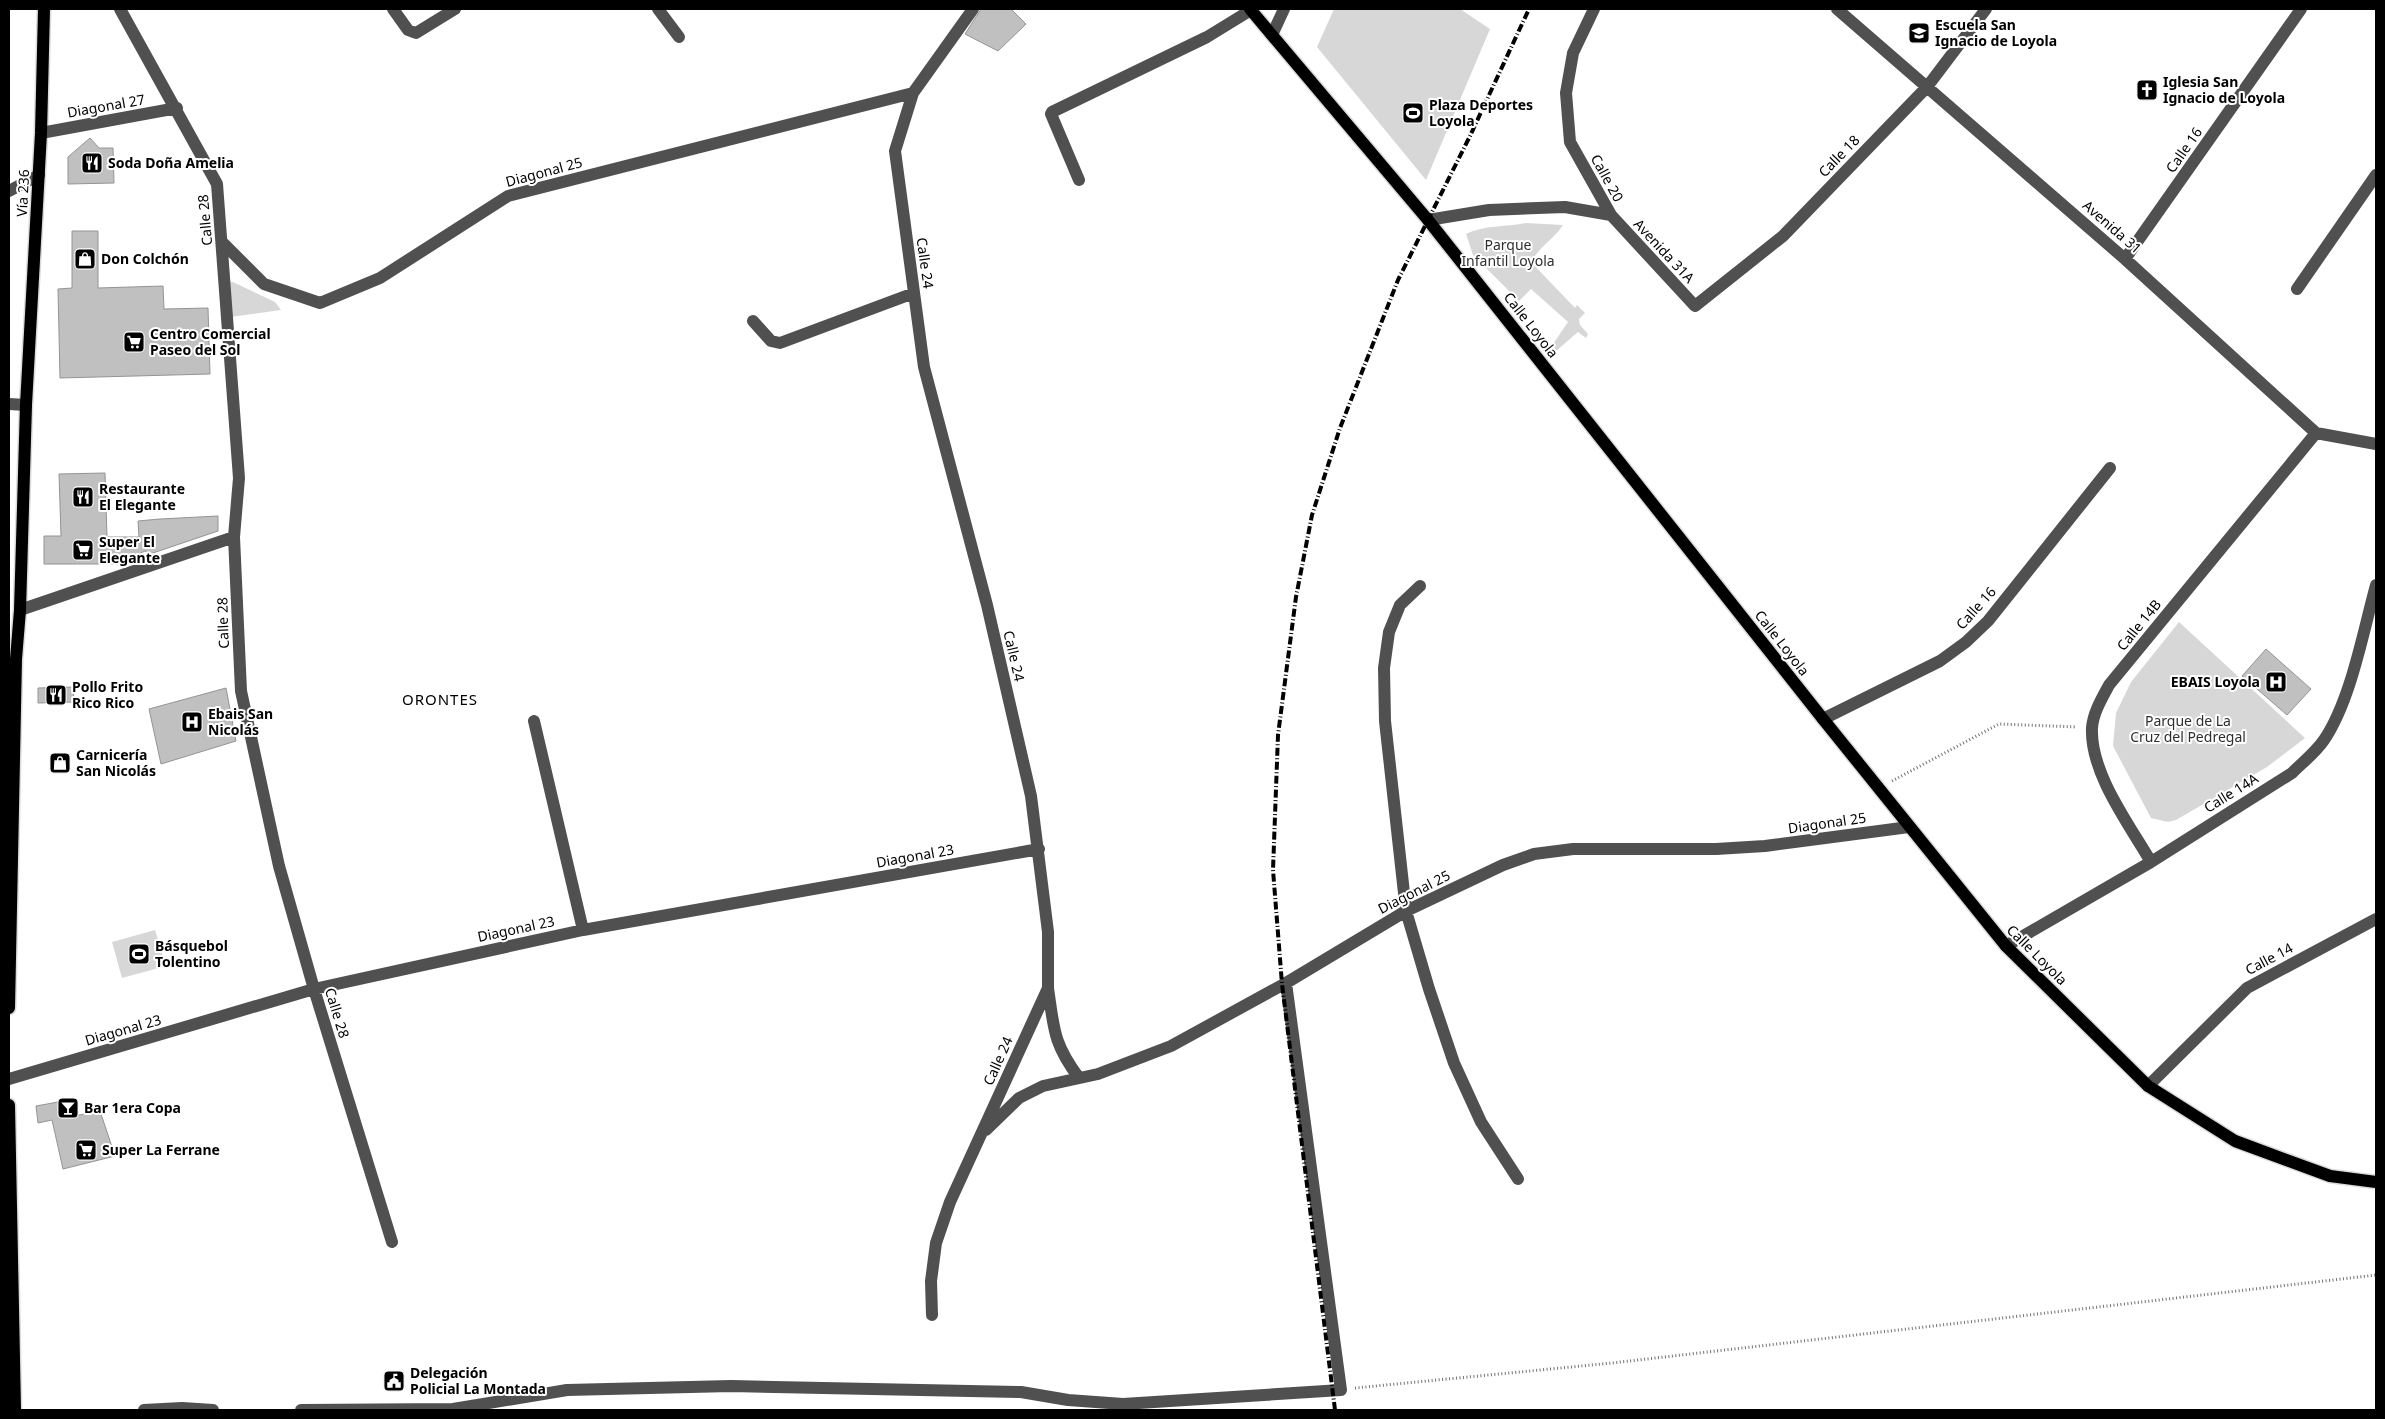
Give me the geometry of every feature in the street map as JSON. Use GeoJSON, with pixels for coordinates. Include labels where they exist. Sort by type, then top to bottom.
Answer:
{"type":"FeatureCollection","features":[{"type":"Feature","properties":{"kind":"main road","name":"Vía 236"},"geometry":{"type":"LineString","coordinates":[[9,1008],[12,659],[20,610],[26,404],[41,133],[44,9]]}},
{"type":"Feature","properties":{"kind":"main road","name":"Calle Loyola"},"geometry":{"type":"LineString","coordinates":[[1251,9],[1428,220],[1823,719],[2006,946],[2148,1086],[2235,1141],[2330,1176],[2376,1182]]}},
{"type":"Feature","properties":{"kind":"main road"},"geometry":{"type":"LineString","coordinates":[[9,1105],[11,1318],[15,1410]]}},
{"type":"Feature","properties":{"kind":"street","name":"Calle 28"},"geometry":{"type":"LineString","coordinates":[[120,9],[177,108],[217,184],[239,478],[234,537],[241,690],[279,866],[314,989],[392,1242]]}},
{"type":"Feature","properties":{"kind":"street"},"geometry":{"type":"LineString","coordinates":[[393,9],[408,30],[416,33],[455,9]]}},
{"type":"Feature","properties":{"kind":"street"},"geometry":{"type":"LineString","coordinates":[[658,9],[678,37]]}},
{"type":"Feature","properties":{"kind":"street","name":"Calle 24"},"geometry":{"type":"LineString","coordinates":[[932,1315],[931,1281],[936,1243],[950,1202],[1048,988],[1048,932],[1031,796],[987,605],[924,367],[895,151],[912,94],[973,9]]}},
{"type":"Feature","properties":{"kind":"street"},"geometry":{"type":"LineString","coordinates":[[1079,180],[1050,114],[1052,112],[1198,41],[1251,9]]}},
{"type":"Feature","properties":{"kind":"street"},"geometry":{"type":"LineString","coordinates":[[1272,35],[1284,9]]}},
{"type":"Feature","properties":{"kind":"street","name":"Calle 20"},"geometry":{"type":"LineString","coordinates":[[1594,9],[1573,53],[1566,93],[1570,142],[1611,215]]}},
{"type":"Feature","properties":{"kind":"street","name":"Avenida 31"},"geometry":{"type":"LineString","coordinates":[[1837,9],[2125,259],[2316,433]]}},
{"type":"Feature","properties":{"kind":"street","name":"Calle 18"},"geometry":{"type":"LineString","coordinates":[[1695,306],[1783,236],[1927,87],[1986,9]]}},
{"type":"Feature","properties":{"kind":"street","name":"Calle 16"},"geometry":{"type":"LineString","coordinates":[[2125,259],[2302,9]]}},
{"type":"Feature","properties":{"kind":"street","name":"Diagonal 25"},"geometry":{"type":"LineString","coordinates":[[222,242],[264,284],[320,303],[380,278],[508,196],[912,94]]}},
{"type":"Feature","properties":{"kind":"street","name":"Diagonal 27"},"geometry":{"type":"LineString","coordinates":[[41,133],[177,108]]}},
{"type":"Feature","properties":{"kind":"street"},"geometry":{"type":"LineString","coordinates":[[9,191],[39,175]]}},
{"type":"Feature","properties":{"kind":"street"},"geometry":{"type":"LineString","coordinates":[[2297,289],[2376,175]]}},
{"type":"Feature","properties":{"kind":"street","name":"Calle 20"},"geometry":{"type":"LineString","coordinates":[[1428,220],[1489,210],[1556,207],[1611,215]]}},
{"type":"Feature","properties":{"kind":"street","name":"Avenida 31A"},"geometry":{"type":"LineString","coordinates":[[1611,215],[1695,306]]}},
{"type":"Feature","properties":{"kind":"street"},"geometry":{"type":"LineString","coordinates":[[753,321],[771,341],[780,343],[914,293]]}},
{"type":"Feature","properties":{"kind":"street"},"geometry":{"type":"LineString","coordinates":[[9,404],[26,404]]}},
{"type":"Feature","properties":{"kind":"street"},"geometry":{"type":"LineString","coordinates":[[2316,433],[2376,444]]}},
{"type":"Feature","properties":{"kind":"street","name":"Calle 14B"},"geometry":{"type":"LineString","coordinates":[[2151,862],[2106,785],[2096,755],[2092,728],[2099,703],[2109,685],[2316,433]]}},
{"type":"Feature","properties":{"kind":"street","name":"Calle 16"},"geometry":{"type":"LineString","coordinates":[[1823,719],[1940,661],[1966,642],[1988,621],[2110,468]]}},
{"type":"Feature","properties":{"kind":"street"},"geometry":{"type":"LineString","coordinates":[[20,610],[234,537]]}},
{"type":"Feature","properties":{"kind":"street","name":"Calle 14A"},"geometry":{"type":"LineString","coordinates":[[2006,946],[2151,862],[2292,772],[2323,742],[2333,726],[2350,680],[2376,585]]}},
{"type":"Feature","properties":{"kind":"street"},"geometry":{"type":"LineString","coordinates":[[1420,586],[1400,605],[1389,632],[1384,668],[1385,722],[1406,911],[1429,990],[1454,1063],[1482,1122],[1518,1179]]}},
{"type":"Feature","properties":{"kind":"street"},"geometry":{"type":"LineString","coordinates":[[534,721],[583,930]]}},
{"type":"Feature","properties":{"kind":"street","name":"Diagonal 25"},"geometry":{"type":"LineString","coordinates":[[981,1134],[1019,1098],[1043,1086],[1098,1074],[1171,1046],[1286,983],[1406,911],[1503,865],[1534,854],[1573,849],[1716,849],[1765,846],[1909,827]]}},
{"type":"Feature","properties":{"kind":"street","name":"Diagonal 23"},"geometry":{"type":"LineString","coordinates":[[9,1079],[314,989],[583,930],[1039,849]]}},
{"type":"Feature","properties":{"kind":"street","name":"Calle 14"},"geometry":{"type":"LineString","coordinates":[[2148,1086],[2247,988],[2376,919]]}},
{"type":"Feature","properties":{"kind":"street"},"geometry":{"type":"LineString","coordinates":[[301,1410],[453,1408],[567,1390],[721,1386],[1021,1392],[1068,1400],[1123,1404],[1336,1390],[1286,983]]}},
{"type":"Feature","properties":{"kind":"street"},"geometry":{"type":"LineString","coordinates":[[1048,988],[1055,1038],[1063,1056],[1078,1078]]}},
{"type":"Feature","properties":{"kind":"street"},"geometry":{"type":"LineString","coordinates":[[144,1410],[182,1408],[213,1410]]}},
{"type":"Feature","properties":{"kind":"path"},"geometry":{"type":"LineString","coordinates":[[1878,788],[1999,724],[2092,728]]}},
{"type":"Feature","properties":{"kind":"path"},"geometry":{"type":"LineString","coordinates":[[1336,1390],[1612,1363],[2376,1276]]}},
{"type":"Feature","properties":{"kind":"green space","name":"Plaza Deportes Loyola"},"geometry":{"type":"Polygon","coordinates":[[[1334,9],[1460,9],[1490,29],[1426,180],[1317,47],[1334,9]]]}},
{"type":"Feature","properties":{"kind":"green space","name":"Parque Infantil Loyola"},"geometry":{"type":"Polygon","coordinates":[[[1526,223],[1563,225],[1531,262],[1575,308],[1577,305],[1585,313],[1579,319],[1580,325],[1588,334],[1586,338],[1578,332],[1556,351],[1553,344],[1568,322],[1531,289],[1519,301],[1473,255],[1466,234],[1488,228],[1526,223]]]}},
{"type":"Feature","properties":{"kind":"green space"},"geometry":{"type":"Polygon","coordinates":[[[226,282],[233,282],[275,302],[281,310],[230,317],[226,282]]]}},
{"type":"Feature","properties":{"kind":"green space","name":"Parque de La Cruz del Pedregal"},"geometry":{"type":"Polygon","coordinates":[[[2179,622],[2305,738],[2267,767],[2176,820],[2168,822],[2151,818],[2113,746],[2116,713],[2131,682],[2179,622]]]}},
{"type":"Feature","properties":{"kind":"green space","name":"Básquebol Tolentino"},"geometry":{"type":"Polygon","coordinates":[[[155,930],[166,966],[122,978],[112,942],[155,930]]]}},
{"type":"Feature","properties":{"kind":"building"},"geometry":{"type":"Polygon","coordinates":[[[981,9],[1011,9],[1026,24],[998,51],[965,34],[981,9]]]}},
{"type":"Feature","properties":{"kind":"building","name":"Soda Doña Amelia"},"geometry":{"type":"Polygon","coordinates":[[[90,138],[99,148],[113,148],[114,183],[68,184],[68,157],[90,138]]]}},
{"type":"Feature","properties":{"kind":"building","name":"Centro Comercial Paseo del Sol"},"geometry":{"type":"Polygon","coordinates":[[[72,231],[98,231],[98,288],[163,286],[164,309],[208,308],[210,374],[60,378],[58,289],[72,288],[72,231]]]}},
{"type":"Feature","properties":{"kind":"building"},"geometry":{"type":"Polygon","coordinates":[[[105,473],[107,537],[139,537],[138,521],[160,519],[218,516],[218,531],[150,554],[145,551],[123,561],[123,564],[44,564],[44,536],[61,536],[59,474],[105,473]]]}},
{"type":"Feature","properties":{"kind":"building","name":"EBAIS Loyola"},"geometry":{"type":"Polygon","coordinates":[[[2266,649],[2311,689],[2287,715],[2242,676],[2266,649]]]}},
{"type":"Feature","properties":{"kind":"building","name":"Pollo Frito Rico Rico"},"geometry":{"type":"Polygon","coordinates":[[[73,687],[74,702],[38,703],[38,688],[73,687]]]}},
{"type":"Feature","properties":{"kind":"building","name":"Ebais San Nicolás"},"geometry":{"type":"Polygon","coordinates":[[[226,688],[236,741],[161,764],[149,709],[226,688]]]}},
{"type":"Feature","properties":{"kind":"building"},"geometry":{"type":"Polygon","coordinates":[[[69,1100],[74,1116],[100,1111],[115,1156],[63,1169],[52,1120],[38,1123],[36,1106],[69,1100]]]}},
{"type":"Feature","properties":{"kind":"railway"},"geometry":{"type":"LineString","coordinates":[[1335,1410],[1282,984],[1273,870],[1278,735],[1296,597],[1312,515],[1340,428],[1398,280],[1470,136],[1529,9]]}},
{"type":"Feature","properties":{"kind":"place","name":"Escuela San Ignacio de Loyola"},"geometry":{"type":"Point","coordinates":[1919,33]}},
{"type":"Feature","properties":{"kind":"place","name":"Iglesia San Ignacio de Loyola"},"geometry":{"type":"Point","coordinates":[2147,90]}},
{"type":"Feature","properties":{"kind":"place","name":"Plaza Deportes Loyola"},"geometry":{"type":"Point","coordinates":[1413,113]}},
{"type":"Feature","properties":{"kind":"place","name":"Soda Doña Amelia"},"geometry":{"type":"Point","coordinates":[92,163]}},
{"type":"Feature","properties":{"kind":"place","name":"Don Colchón"},"geometry":{"type":"Point","coordinates":[85,259]}},
{"type":"Feature","properties":{"kind":"place","name":"Centro Comercial Paseo del Sol"},"geometry":{"type":"Point","coordinates":[134,342]}},
{"type":"Feature","properties":{"kind":"place","name":"Restaurante El Elegante"},"geometry":{"type":"Point","coordinates":[83,497]}},
{"type":"Feature","properties":{"kind":"place","name":"Super El Elegante"},"geometry":{"type":"Point","coordinates":[83,550]}},
{"type":"Feature","properties":{"kind":"place","name":"EBAIS Loyola"},"geometry":{"type":"Point","coordinates":[2276,682]}},
{"type":"Feature","properties":{"kind":"place","name":"Pollo Frito Rico Rico"},"geometry":{"type":"Point","coordinates":[56,695]}},
{"type":"Feature","properties":{"kind":"place","name":"Ebais San Nicolás"},"geometry":{"type":"Point","coordinates":[192,722]}},
{"type":"Feature","properties":{"kind":"place","name":"Carnicería San Nicolás"},"geometry":{"type":"Point","coordinates":[60,763]}},
{"type":"Feature","properties":{"kind":"place","name":"Básquebol Tolentino"},"geometry":{"type":"Point","coordinates":[139,954]}},
{"type":"Feature","properties":{"kind":"place","name":"Bar 1era Copa"},"geometry":{"type":"Point","coordinates":[68,1108]}},
{"type":"Feature","properties":{"kind":"place","name":"Super La Ferrane"},"geometry":{"type":"Point","coordinates":[86,1150]}},
{"type":"Feature","properties":{"kind":"place","name":"Delegación Policial La Montada"},"geometry":{"type":"Point","coordinates":[394,1381]}},
{"type":"Feature","properties":{"kind":"district","name":"ORONTES"},"geometry":{"type":"Point","coordinates":[440,700]}}]}
